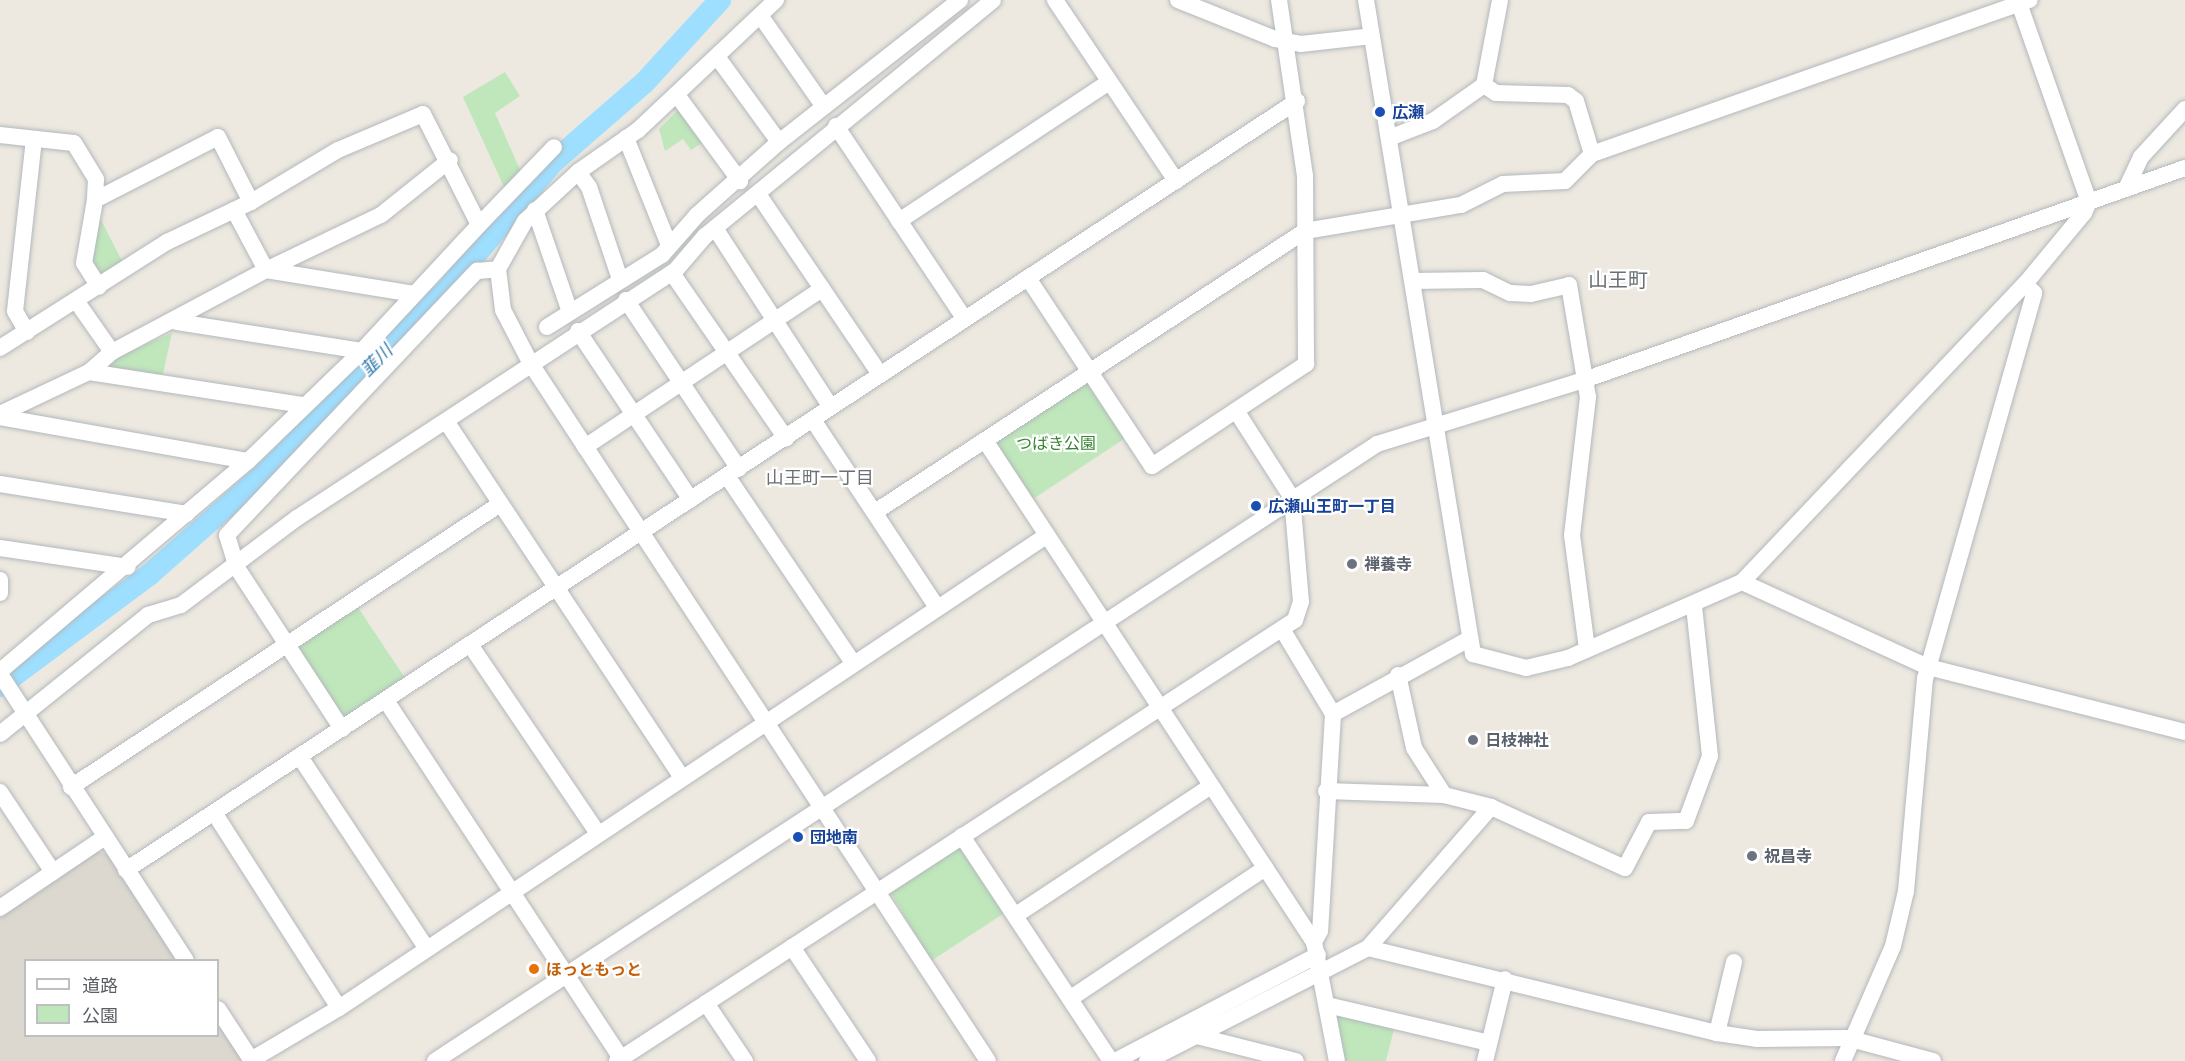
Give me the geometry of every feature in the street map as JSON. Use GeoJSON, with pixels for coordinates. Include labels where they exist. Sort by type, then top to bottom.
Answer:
{"type":"FeatureCollection","features":[{"type":"Feature","properties":{"kind":"street"},"geometry":{"type":"LineString","coordinates":[[776,0],[762,18],[677,95],[626,138],[578,172],[535,210],[498,269],[503,310],[531,364],[764,723],[988,1061]]}},
{"type":"Feature","properties":{"kind":"street"},"geometry":{"type":"LineString","coordinates":[[547,327],[620,279],[662,255],[669,245],[740,181],[779,142],[960,0]]}},
{"type":"Feature","properties":{"kind":"street"},"geometry":{"type":"LineString","coordinates":[[0,734],[20,710],[148,615],[181,605],[237,568],[297,518],[626,300],[672,273],[715,228],[836,126],[993,0]]}},
{"type":"Feature","properties":{"kind":"street"},"geometry":{"type":"LineString","coordinates":[[1055,0],[1176,181]]}},
{"type":"Feature","properties":{"kind":"street"},"geometry":{"type":"LineString","coordinates":[[1178,0],[1290,42],[1372,36]]}},
{"type":"Feature","properties":{"kind":"street"},"geometry":{"type":"LineString","coordinates":[[1028,278],[1152,466],[1237,412],[1306,364],[1305,231],[1297,101],[1290,42],[1280,0]]}},
{"type":"Feature","properties":{"kind":"street"},"geometry":{"type":"LineString","coordinates":[[875,512],[986,442],[1305,231],[1401,218],[1461,205],[1503,184],[1565,181],[1592,154],[2022,1],[2089,202],[2078,226],[1742,582],[1694,606],[1587,649],[1526,668],[1473,654],[1467,640],[1438,429],[1401,218],[1366,0]]}},
{"type":"Feature","properties":{"kind":"street"},"geometry":{"type":"LineString","coordinates":[[1389,138],[1433,121],[1484,84],[1500,0]]}},
{"type":"Feature","properties":{"kind":"street"},"geometry":{"type":"LineString","coordinates":[[762,18],[824,107]]}},
{"type":"Feature","properties":{"kind":"street"},"geometry":{"type":"LineString","coordinates":[[718,58],[779,142]]}},
{"type":"Feature","properties":{"kind":"street"},"geometry":{"type":"LineString","coordinates":[[899,221],[1109,82]]}},
{"type":"Feature","properties":{"kind":"street"},"geometry":{"type":"LineString","coordinates":[[1484,84],[1496,93],[1568,95],[1576,101],[1592,154]]}},
{"type":"Feature","properties":{"kind":"street"},"geometry":{"type":"LineString","coordinates":[[677,95],[740,181]]}},
{"type":"Feature","properties":{"kind":"street"},"geometry":{"type":"LineString","coordinates":[[126,870],[387,702],[964,318],[1297,101]]}},
{"type":"Feature","properties":{"kind":"street"},"geometry":{"type":"LineString","coordinates":[[2126,189],[2141,157],[2185,109]]}},
{"type":"Feature","properties":{"kind":"street"},"geometry":{"type":"LineString","coordinates":[[0,348],[77,302],[167,242],[251,202],[338,150],[423,114],[450,160],[479,225]]}},
{"type":"Feature","properties":{"kind":"street"},"geometry":{"type":"LineString","coordinates":[[836,126],[964,318]]}},
{"type":"Feature","properties":{"kind":"street"},"geometry":{"type":"LineString","coordinates":[[0,135],[74,143],[96,179],[95,200],[84,263],[99,287]]}},
{"type":"Feature","properties":{"kind":"street"},"geometry":{"type":"LineString","coordinates":[[95,200],[218,137],[251,202]]}},
{"type":"Feature","properties":{"kind":"street"},"geometry":{"type":"LineString","coordinates":[[626,138],[669,245]]}},
{"type":"Feature","properties":{"kind":"street"},"geometry":{"type":"LineString","coordinates":[[27,332],[15,311],[34,139]]}},
{"type":"Feature","properties":{"kind":"street"},"geometry":{"type":"LineString","coordinates":[[185,959],[20,710],[0,673],[128,567],[248,461],[303,405],[362,351],[554,147]]}},
{"type":"Feature","properties":{"kind":"street"},"geometry":{"type":"LineString","coordinates":[[0,416],[89,372],[112,352],[177,322],[266,270],[381,215],[450,160]]}},
{"type":"Feature","properties":{"kind":"street"},"geometry":{"type":"LineString","coordinates":[[435,1061],[1377,444],[1438,429],[1587,379],[2185,168]]}},
{"type":"Feature","properties":{"kind":"street"},"geometry":{"type":"LineString","coordinates":[[578,172],[589,187],[620,279]]}},
{"type":"Feature","properties":{"kind":"street"},"geometry":{"type":"LineString","coordinates":[[758,194],[880,374]]}},
{"type":"Feature","properties":{"kind":"street"},"geometry":{"type":"LineString","coordinates":[[234,210],[266,270]]}},
{"type":"Feature","properties":{"kind":"street"},"geometry":{"type":"LineString","coordinates":[[535,210],[570,312]]}},
{"type":"Feature","properties":{"kind":"street"},"geometry":{"type":"LineString","coordinates":[[715,228],[831,407]]}},
{"type":"Feature","properties":{"kind":"street"},"geometry":{"type":"LineString","coordinates":[[342,729],[237,568],[227,535],[240,517],[477,271],[498,269]]}},
{"type":"Feature","properties":{"kind":"street"},"geometry":{"type":"LineString","coordinates":[[266,270],[414,294]]}},
{"type":"Feature","properties":{"kind":"street"},"geometry":{"type":"LineString","coordinates":[[672,273],[730,353],[786,438]]}},
{"type":"Feature","properties":{"kind":"street"},"geometry":{"type":"LineString","coordinates":[[1412,281],[1483,280],[1510,293],[1531,294],[1569,285],[1578,362],[1587,379],[1572,535],[1587,649]]}},
{"type":"Feature","properties":{"kind":"street"},"geometry":{"type":"LineString","coordinates":[[1843,1061],[1855,1039],[1893,946],[1906,891],[1928,667],[2034,292],[2025,284]]}},
{"type":"Feature","properties":{"kind":"street"},"geometry":{"type":"LineString","coordinates":[[585,447],[777,323],[822,289]]}},
{"type":"Feature","properties":{"kind":"street"},"geometry":{"type":"LineString","coordinates":[[626,300],[853,663]]}},
{"type":"Feature","properties":{"kind":"street"},"geometry":{"type":"LineString","coordinates":[[77,302],[112,352]]}},
{"type":"Feature","properties":{"kind":"street"},"geometry":{"type":"LineString","coordinates":[[177,322],[362,351]]}},
{"type":"Feature","properties":{"kind":"street"},"geometry":{"type":"LineString","coordinates":[[578,332],[691,500]]}},
{"type":"Feature","properties":{"kind":"street"},"geometry":{"type":"LineString","coordinates":[[89,372],[303,405]]}},
{"type":"Feature","properties":{"kind":"street"},"geometry":{"type":"LineString","coordinates":[[387,702],[620,1060],[1282,629],[1301,611],[1292,498],[1237,412]]}},
{"type":"Feature","properties":{"kind":"street"},"geometry":{"type":"LineString","coordinates":[[0,416],[248,461]]}},
{"type":"Feature","properties":{"kind":"street"},"geometry":{"type":"LineString","coordinates":[[813,420],[937,607]]}},
{"type":"Feature","properties":{"kind":"street"},"geometry":{"type":"LineString","coordinates":[[446,421],[680,775]]}},
{"type":"Feature","properties":{"kind":"street"},"geometry":{"type":"LineString","coordinates":[[986,442],[1046,536],[1105,621],[1316,949],[1337,1061]]}},
{"type":"Feature","properties":{"kind":"street"},"geometry":{"type":"LineString","coordinates":[[0,484],[187,514]]}},
{"type":"Feature","properties":{"kind":"street"},"geometry":{"type":"LineString","coordinates":[[71,787],[500,504]]}},
{"type":"Feature","properties":{"kind":"street"},"geometry":{"type":"LineString","coordinates":[[219,1011],[252,1061],[339,1008],[511,893],[680,775],[764,723],[1046,536]]}},
{"type":"Feature","properties":{"kind":"street"},"geometry":{"type":"LineString","coordinates":[[0,548],[128,567]]}},
{"type":"Feature","properties":{"kind":"street"},"geometry":{"type":"LineString","coordinates":[[0,580],[0,593]]}},
{"type":"Feature","properties":{"kind":"street"},"geometry":{"type":"LineString","coordinates":[[1742,582],[1928,667],[2185,732]]}},
{"type":"Feature","properties":{"kind":"street"},"geometry":{"type":"LineString","coordinates":[[1326,791],[1444,795],[1491,807],[1625,868],[1649,822],[1686,821],[1710,756],[1711,732],[1694,606]]}},
{"type":"Feature","properties":{"kind":"street"},"geometry":{"type":"LineString","coordinates":[[962,836],[1113,1061],[1316,949],[1320,931],[1326,791],[1333,714],[1282,629]]}},
{"type":"Feature","properties":{"kind":"street"},"geometry":{"type":"LineString","coordinates":[[1333,714],[1398,675],[1467,640]]}},
{"type":"Feature","properties":{"kind":"street"},"geometry":{"type":"LineString","coordinates":[[471,646],[597,832]]}},
{"type":"Feature","properties":{"kind":"street"},"geometry":{"type":"LineString","coordinates":[[1398,675],[1414,748],[1444,795]]}},
{"type":"Feature","properties":{"kind":"street"},"geometry":{"type":"LineString","coordinates":[[300,757],[427,949]]}},
{"type":"Feature","properties":{"kind":"street"},"geometry":{"type":"LineString","coordinates":[[1016,915],[1211,786]]}},
{"type":"Feature","properties":{"kind":"street"},"geometry":{"type":"LineString","coordinates":[[0,792],[53,872]]}},
{"type":"Feature","properties":{"kind":"street"},"geometry":{"type":"LineString","coordinates":[[1147,1061],[1193,1035],[1368,948],[1491,807]]}},
{"type":"Feature","properties":{"kind":"street"},"geometry":{"type":"LineString","coordinates":[[215,814],[339,1008]]}},
{"type":"Feature","properties":{"kind":"street"},"geometry":{"type":"LineString","coordinates":[[1,905],[105,837]]}},
{"type":"Feature","properties":{"kind":"street"},"geometry":{"type":"LineString","coordinates":[[1071,998],[1265,868]]}},
{"type":"Feature","properties":{"kind":"street"},"geometry":{"type":"LineString","coordinates":[[792,947],[868,1061]]}},
{"type":"Feature","properties":{"kind":"street"},"geometry":{"type":"LineString","coordinates":[[1368,948],[1505,979],[1717,1033],[1855,1039],[1933,1061]]}},
{"type":"Feature","properties":{"kind":"street"},"geometry":{"type":"LineString","coordinates":[[1717,1033],[1734,962]]}},
{"type":"Feature","properties":{"kind":"street"},"geometry":{"type":"LineString","coordinates":[[1485,1061],[1505,979]]}},
{"type":"Feature","properties":{"kind":"street"},"geometry":{"type":"LineString","coordinates":[[706,1004],[745,1061]]}},
{"type":"Feature","properties":{"kind":"street"},"geometry":{"type":"LineString","coordinates":[[1327,1005],[1489,1043]]}},
{"type":"Feature","properties":{"kind":"street"},"geometry":{"type":"LineString","coordinates":[[1193,1035],[1296,1061]]}},
{"type":"Feature","properties":{"kind":"shaded area"},"geometry":{"type":"Polygon","coordinates":[[[97,852],[107,854],[176,959],[24,959],[24,1037],[219,1037],[219,1024],[243,1061],[0,1061],[0,916],[97,852]]]}},
{"type":"Feature","properties":{"kind":"green space"},"geometry":{"type":"Polygon","coordinates":[[[505,72],[520,96],[495,113],[521,172],[504,187],[463,97],[505,72]]]}},
{"type":"Feature","properties":{"kind":"green space"},"geometry":{"type":"Polygon","coordinates":[[[680,108],[705,141],[691,150],[683,139],[665,151],[659,129],[680,108]]]}},
{"type":"Feature","properties":{"kind":"green space"},"geometry":{"type":"Polygon","coordinates":[[[98,214],[122,261],[102,273],[93,264],[98,214]]]}},
{"type":"Feature","properties":{"kind":"green space"},"geometry":{"type":"Polygon","coordinates":[[[172,333],[162,378],[110,371],[109,361],[172,333]]]}},
{"type":"Feature","properties":{"kind":"green space","name":"つばき公園"},"geometry":{"type":"Polygon","coordinates":[[[1085,383],[1094,385],[1127,437],[1030,501],[996,441],[1085,383]]]}},
{"type":"Feature","properties":{"kind":"green space"},"geometry":{"type":"Polygon","coordinates":[[[357,606],[407,681],[342,719],[298,651],[301,642],[357,606]]]}},
{"type":"Feature","properties":{"kind":"green space"},"geometry":{"type":"Polygon","coordinates":[[[956,848],[965,848],[1006,912],[931,961],[890,891],[956,848]]]}},
{"type":"Feature","properties":{"kind":"green space"},"geometry":{"type":"Polygon","coordinates":[[[1343,1012],[1395,1025],[1386,1061],[1343,1061],[1336,1018],[1343,1012]]]}},
{"type":"Feature","properties":{"kind":"waterway","name":"韮川"},"geometry":{"type":"LineString","coordinates":[[0,686],[149,575],[267,471],[449,287],[551,164],[644,83],[720,0]]}},
{"type":"Feature","properties":{"kind":"place","name":"広瀬"},"geometry":{"type":"Point","coordinates":[1380,112]}},
{"type":"Feature","properties":{"kind":"place","name":"広瀬山王町一丁目"},"geometry":{"type":"Point","coordinates":[1256,506]}},
{"type":"Feature","properties":{"kind":"place","name":"禅養寺"},"geometry":{"type":"Point","coordinates":[1352,564]}},
{"type":"Feature","properties":{"kind":"place","name":"日枝神社"},"geometry":{"type":"Point","coordinates":[1473,740]}},
{"type":"Feature","properties":{"kind":"place","name":"団地南"},"geometry":{"type":"Point","coordinates":[798,837]}},
{"type":"Feature","properties":{"kind":"place","name":"祝昌寺"},"geometry":{"type":"Point","coordinates":[1752,856]}},
{"type":"Feature","properties":{"kind":"place","name":"ほっともっと"},"geometry":{"type":"Point","coordinates":[534,969]}},
{"type":"Feature","properties":{"kind":"district","name":"山王町"},"geometry":{"type":"Point","coordinates":[1618,279]}},
{"type":"Feature","properties":{"kind":"district","name":"山王町一丁目"},"geometry":{"type":"Point","coordinates":[820,477]}}]}
